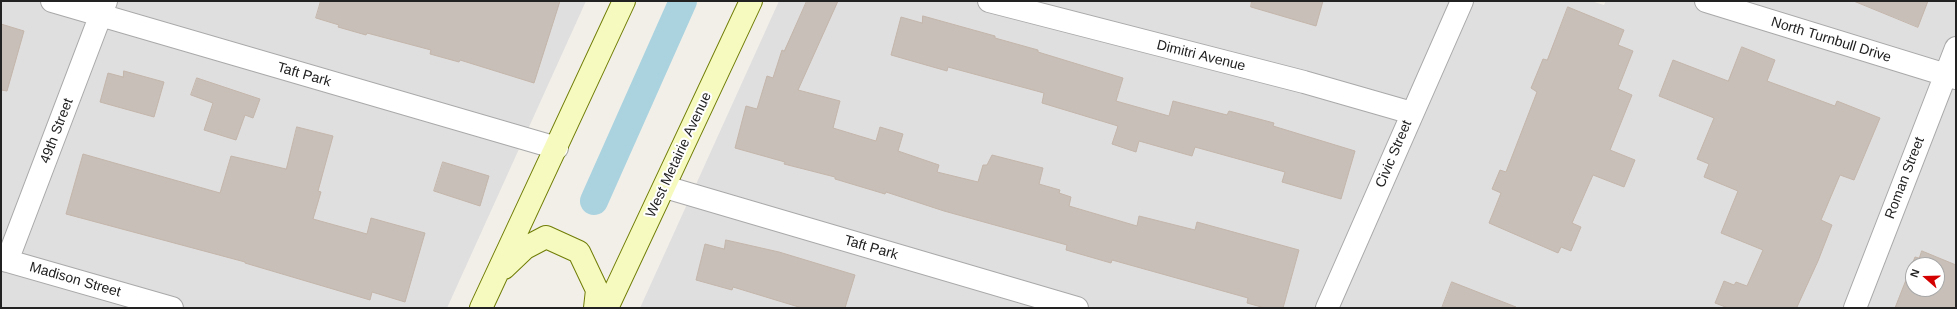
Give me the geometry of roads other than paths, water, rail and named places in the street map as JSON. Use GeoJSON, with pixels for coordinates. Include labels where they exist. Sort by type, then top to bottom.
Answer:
{"type":"FeatureCollection","features":[{"type":"Feature","properties":{"kind":"main road"},"geometry":{"type":"LineString","coordinates":[[481,308],[557,148],[624,1]]}},
{"type":"Feature","properties":{"kind":"main road","name":"West Metairie Avenue"},"geometry":{"type":"LineString","coordinates":[[607,308],[751,1]]}},
{"type":"Feature","properties":{"kind":"main road"},"geometry":{"type":"LineString","coordinates":[[497,275],[525,248],[546,237],[579,252],[597,290],[594,308]]}},
{"type":"Feature","properties":{"kind":"street","name":"Taft Park"},"geometry":{"type":"LineString","coordinates":[[52,1],[103,8],[557,148]]}},
{"type":"Feature","properties":{"kind":"street","name":"Dimitri Avenue"},"geometry":{"type":"LineString","coordinates":[[989,1],[1304,82],[1412,113]]}},
{"type":"Feature","properties":{"kind":"street","name":"Civic Street"},"geometry":{"type":"LineString","coordinates":[[1327,308],[1462,1]]}},
{"type":"Feature","properties":{"kind":"street","name":"North Turnbull Drive"},"geometry":{"type":"LineString","coordinates":[[1706,1],[1951,77]]}},
{"type":"Feature","properties":{"kind":"street","name":"49th Street"},"geometry":{"type":"LineString","coordinates":[[4,260],[103,8]]}},
{"type":"Feature","properties":{"kind":"street","name":"Roman Street"},"geometry":{"type":"LineString","coordinates":[[1854,308],[1951,77],[1956,48]]}},
{"type":"Feature","properties":{"kind":"street","name":"Taft Park"},"geometry":{"type":"LineString","coordinates":[[665,187],[1077,308]]}},
{"type":"Feature","properties":{"kind":"street","name":"Madison Street"},"geometry":{"type":"LineString","coordinates":[[4,260],[172,308]]}},
{"type":"Feature","properties":{"kind":"waterway"},"geometry":{"type":"LineString","coordinates":[[594,201],[683,1]]}}]}
